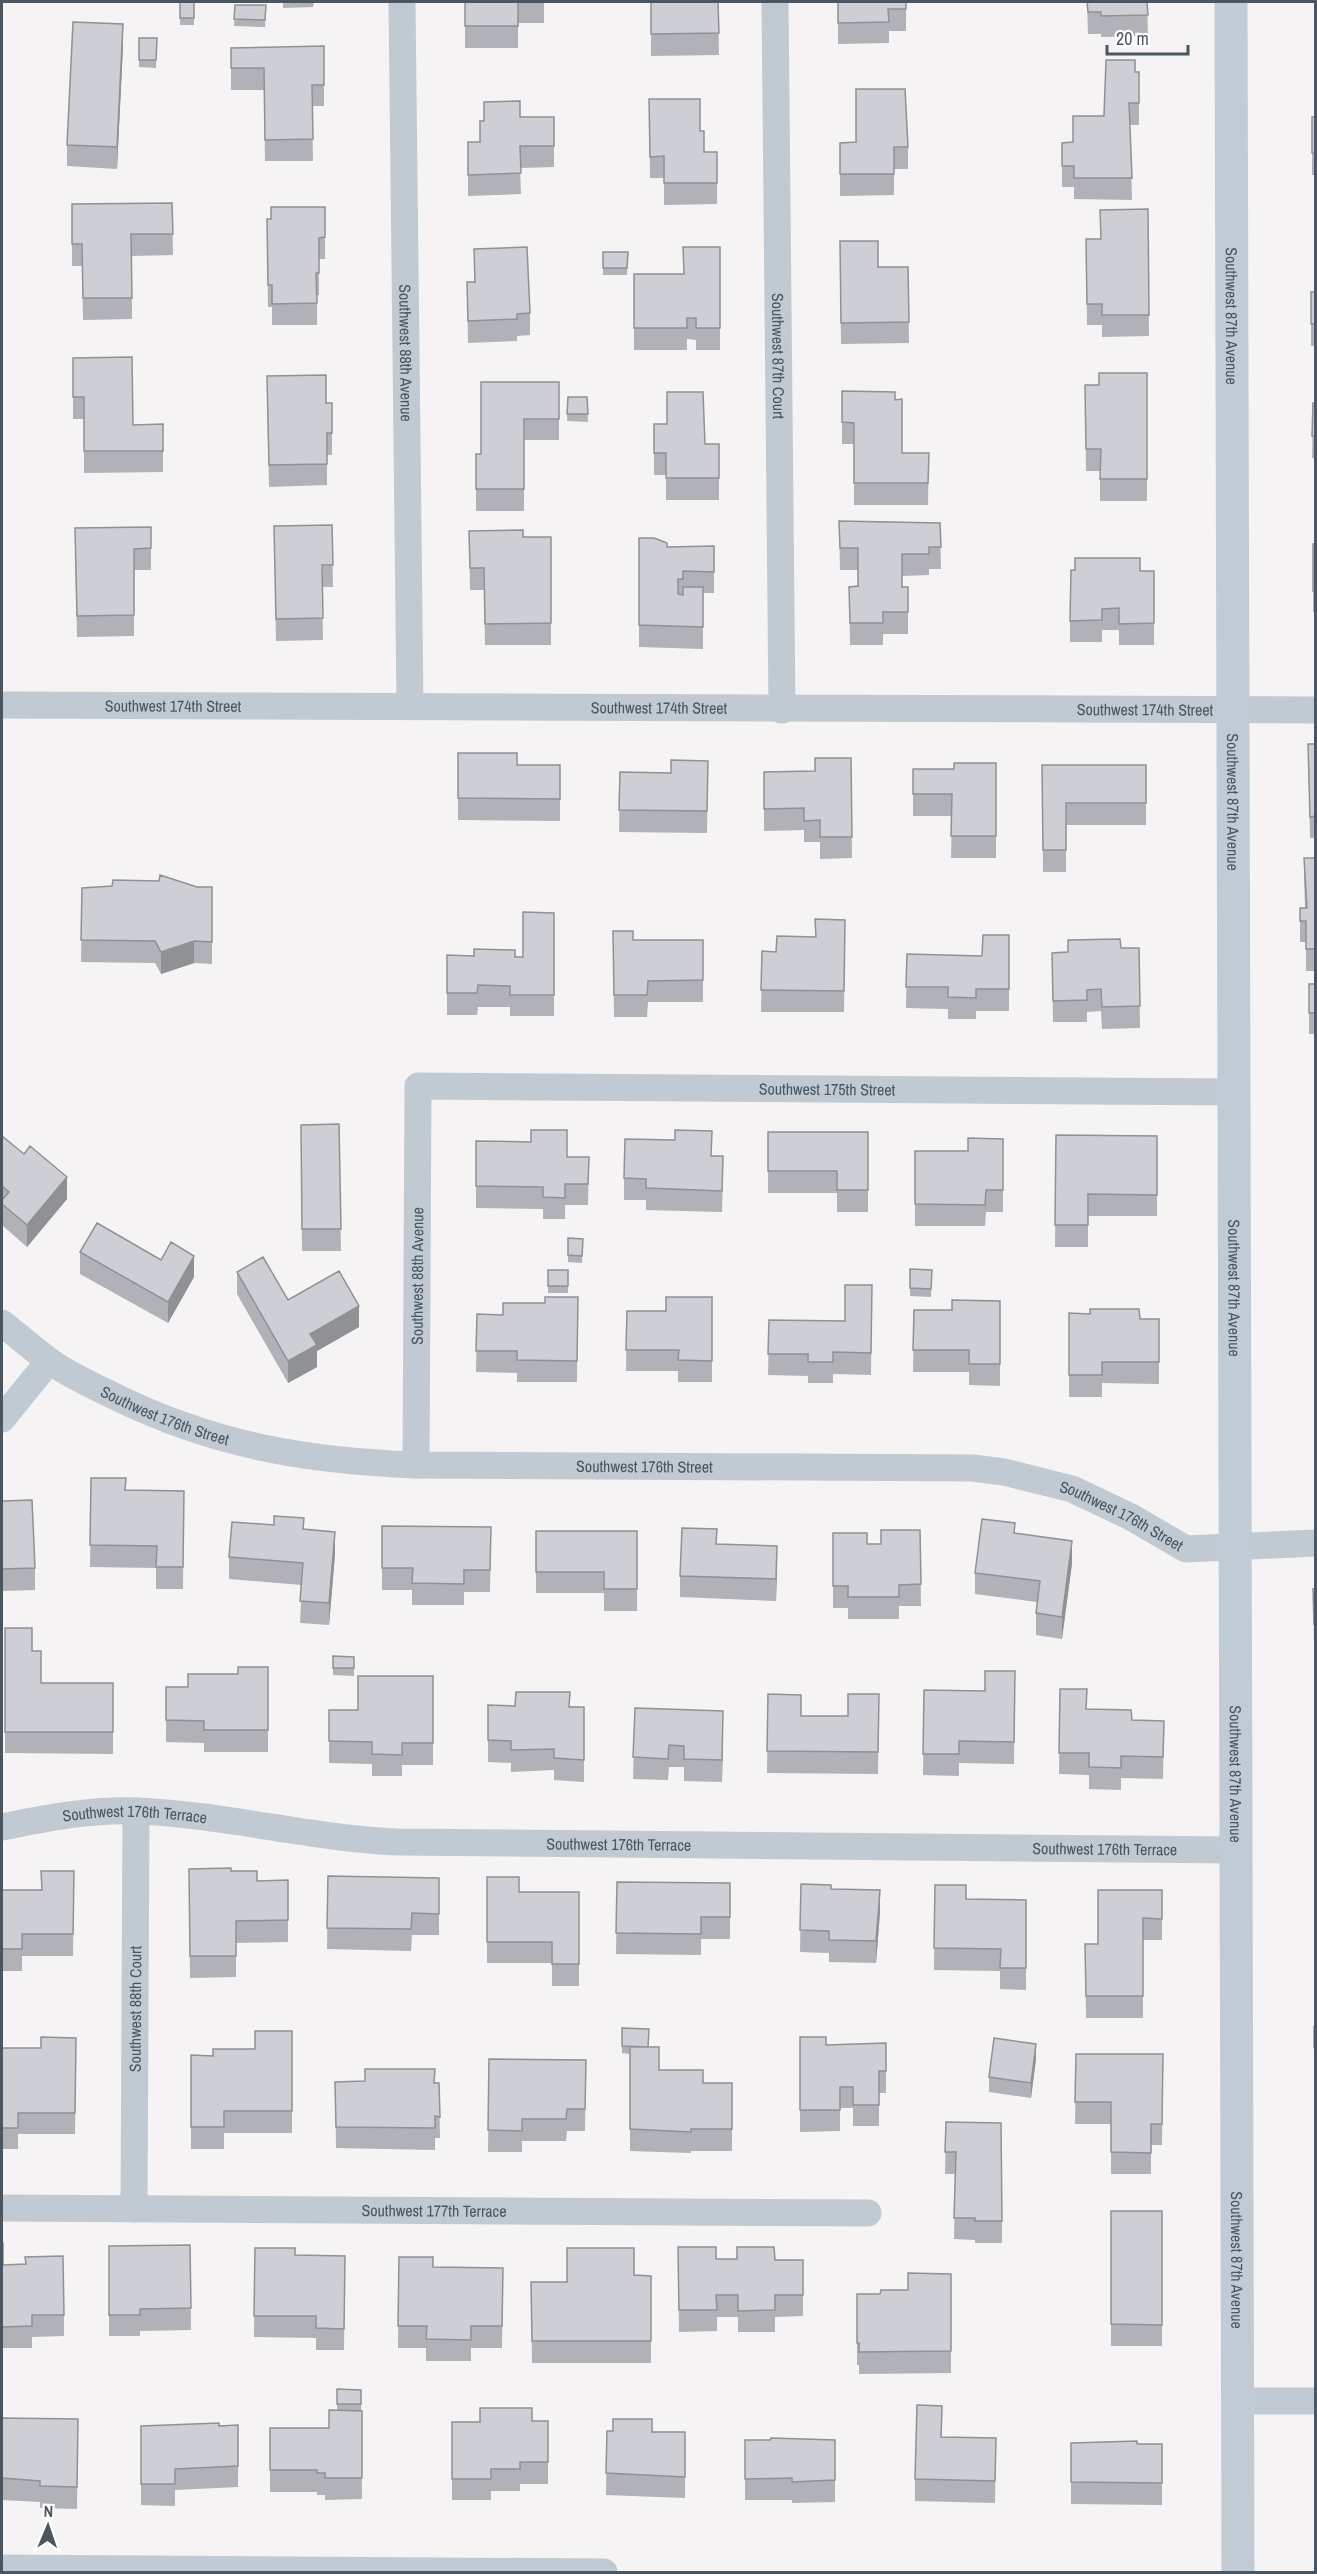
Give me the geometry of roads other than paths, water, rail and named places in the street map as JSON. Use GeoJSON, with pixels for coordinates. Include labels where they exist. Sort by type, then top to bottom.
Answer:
{"type":"FeatureCollection","features":[{"type":"Feature","properties":{"kind":"street","name":"Southwest 88th Avenue"},"geometry":{"type":"LineString","coordinates":[[402,2],[410,706]]}},
{"type":"Feature","properties":{"kind":"street","name":"Southwest 87th Court"},"geometry":{"type":"LineString","coordinates":[[775,2],[782,710]]}},
{"type":"Feature","properties":{"kind":"street","name":"Southwest 87th Avenue"},"geometry":{"type":"LineString","coordinates":[[1231,2],[1235,1549],[1240,2401],[1238,2572]]}},
{"type":"Feature","properties":{"kind":"street","name":"Southwest 174th Street"},"geometry":{"type":"LineString","coordinates":[[2,705],[782,710],[1233,708],[1316,710]]}},
{"type":"Feature","properties":{"kind":"street","name":"Southwest 88th Avenue"},"geometry":{"type":"LineString","coordinates":[[416,1465],[418,1086]]}},
{"type":"Feature","properties":{"kind":"street","name":"Southwest 175th Street"},"geometry":{"type":"LineString","coordinates":[[418,1086],[1235,1092]]}},
{"type":"Feature","properties":{"kind":"street","name":"Southwest 176th Street"},"geometry":{"type":"LineString","coordinates":[[2,1323],[50,1361],[133,1405],[230,1442],[323,1460],[416,1465],[982,1469],[1037,1479],[1072,1489],[1131,1517],[1186,1549],[1235,1549],[1316,1543]]}},
{"type":"Feature","properties":{"kind":"street"},"geometry":{"type":"LineString","coordinates":[[2,1419],[50,1361]]}},
{"type":"Feature","properties":{"kind":"street","name":"Southwest 176th Terrace"},"geometry":{"type":"LineString","coordinates":[[2,1827],[62,1816],[136,1811],[214,1818],[352,1840],[398,1842],[1238,1850]]}},
{"type":"Feature","properties":{"kind":"street","name":"Southwest 88th Court"},"geometry":{"type":"LineString","coordinates":[[134,2209],[136,1811]]}},
{"type":"Feature","properties":{"kind":"street","name":"Southwest 177th Terrace"},"geometry":{"type":"LineString","coordinates":[[2,2208],[868,2213]]}},
{"type":"Feature","properties":{"kind":"street"},"geometry":{"type":"LineString","coordinates":[[1240,2401],[1316,2401]]}},
{"type":"Feature","properties":{"kind":"street"},"geometry":{"type":"LineString","coordinates":[[2,2568],[604,2572]]}}]}
